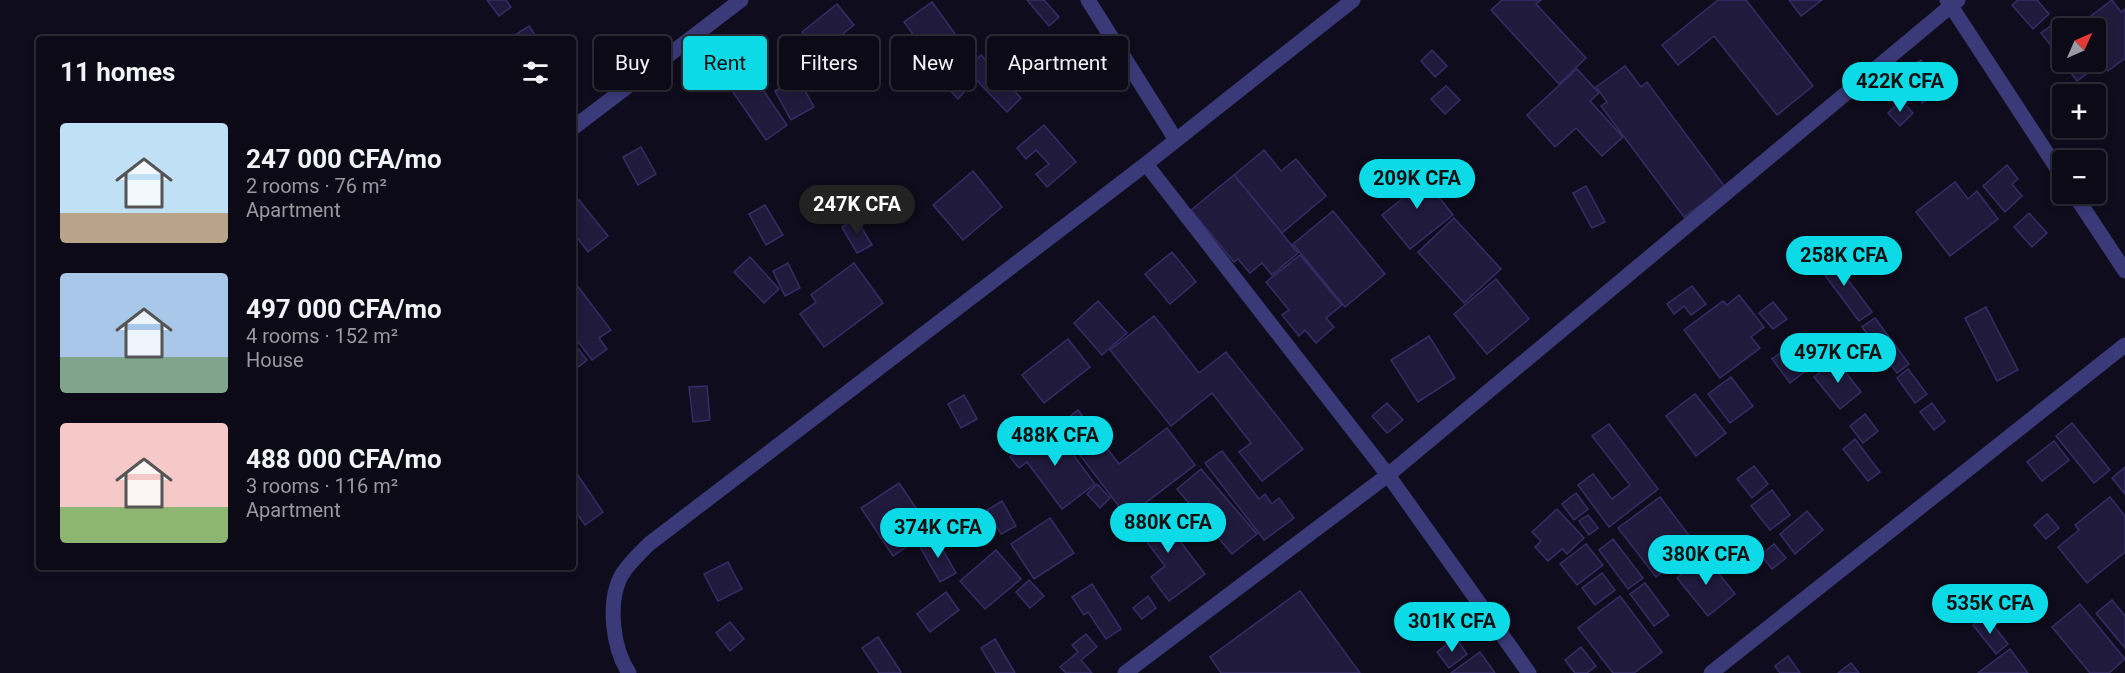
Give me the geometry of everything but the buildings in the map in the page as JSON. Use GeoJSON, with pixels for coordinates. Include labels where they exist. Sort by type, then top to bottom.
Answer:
{"type":"FeatureCollection","features":[{"type":"Feature","properties":{"kind":"street"},"geometry":{"type":"LineString","coordinates":[[576,126],[741,0]]}},
{"type":"Feature","properties":{"kind":"street"},"geometry":{"type":"LineString","coordinates":[[1088,0],[1176,140]]}},
{"type":"Feature","properties":{"kind":"street"},"geometry":{"type":"LineString","coordinates":[[629,673],[618,648],[614,600],[620,577],[649,544],[1146,164],[1353,0]]}},
{"type":"Feature","properties":{"kind":"street"},"geometry":{"type":"LineString","coordinates":[[1125,673],[1388,475],[1952,2],[2052,160]]}},
{"type":"Feature","properties":{"kind":"street"},"geometry":{"type":"LineString","coordinates":[[1146,164],[1388,475],[1529,673]]}},
{"type":"Feature","properties":{"kind":"street"},"geometry":{"type":"LineString","coordinates":[[2081,204],[2125,271]]}},
{"type":"Feature","properties":{"kind":"street"},"geometry":{"type":"LineString","coordinates":[[1711,673],[2125,345]]}}]}
